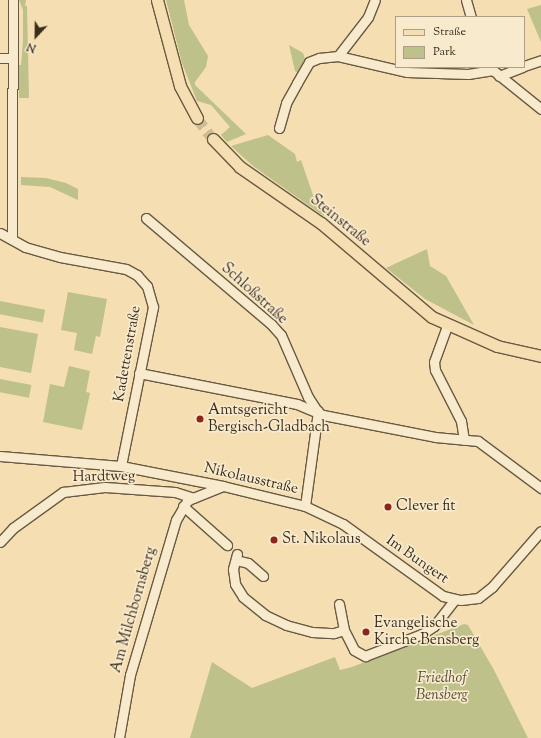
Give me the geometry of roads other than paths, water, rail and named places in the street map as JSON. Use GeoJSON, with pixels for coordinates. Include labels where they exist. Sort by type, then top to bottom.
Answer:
{"type":"FeatureCollection","features":[{"type":"Feature","properties":{"kind":"main road"},"geometry":{"type":"LineString","coordinates":[[157,0],[180,86],[197,118]]}},
{"type":"Feature","properties":{"kind":"main road","name":"Steinstraße"},"geometry":{"type":"LineString","coordinates":[[213,140],[240,167],[321,223],[417,306],[447,326],[497,346],[541,356]]}},
{"type":"Feature","properties":{"kind":"street"},"geometry":{"type":"LineString","coordinates":[[12,239],[13,0]]}},
{"type":"Feature","properties":{"kind":"street"},"geometry":{"type":"LineString","coordinates":[[338,56],[368,17],[375,0]]}},
{"type":"Feature","properties":{"kind":"street"},"geometry":{"type":"LineString","coordinates":[[466,0],[471,16]]}},
{"type":"Feature","properties":{"kind":"street"},"geometry":{"type":"LineString","coordinates":[[279,128],[286,103],[309,62],[338,56],[407,72],[468,74],[516,68]]}},
{"type":"Feature","properties":{"kind":"street"},"geometry":{"type":"LineString","coordinates":[[0,58],[12,58]]}},
{"type":"Feature","properties":{"kind":"street"},"geometry":{"type":"LineString","coordinates":[[525,66],[541,60]]}},
{"type":"Feature","properties":{"kind":"street"},"geometry":{"type":"LineString","coordinates":[[493,71],[537,106],[541,97]]}},
{"type":"Feature","properties":{"kind":"street","name":"Schloßstraße"},"geometry":{"type":"LineString","coordinates":[[146,218],[271,324],[281,336],[308,397],[318,411]]}},
{"type":"Feature","properties":{"kind":"street","name":"Kadettenstraße"},"geometry":{"type":"LineString","coordinates":[[0,233],[24,247],[60,257],[126,269],[142,280],[150,294],[153,307],[121,466]]}},
{"type":"Feature","properties":{"kind":"street"},"geometry":{"type":"LineString","coordinates":[[447,326],[435,354],[435,366],[461,421],[464,440]]}},
{"type":"Feature","properties":{"kind":"street"},"geometry":{"type":"LineString","coordinates":[[139,373],[298,404],[318,411],[323,415],[428,436],[478,441],[541,488]]}},
{"type":"Feature","properties":{"kind":"street","name":"Nikolausstraße"},"geometry":{"type":"LineString","coordinates":[[0,456],[121,466],[223,486],[305,506],[318,411]]}},
{"type":"Feature","properties":{"kind":"street"},"geometry":{"type":"LineString","coordinates":[[193,498],[223,486]]}},
{"type":"Feature","properties":{"kind":"street","name":"Hardtweg"},"geometry":{"type":"LineString","coordinates":[[0,542],[13,528],[63,492],[105,487],[175,492],[193,498]]}},
{"type":"Feature","properties":{"kind":"street","name":"Am Milchbornsberg"},"geometry":{"type":"LineString","coordinates":[[119,738],[130,675],[176,520],[183,506],[193,498]]}},
{"type":"Feature","properties":{"kind":"street"},"geometry":{"type":"LineString","coordinates":[[183,506],[227,545]]}},
{"type":"Feature","properties":{"kind":"street","name":"Im Bungert"},"geometry":{"type":"LineString","coordinates":[[305,506],[343,524],[443,596],[470,601],[486,593],[541,531]]}},
{"type":"Feature","properties":{"kind":"street"},"geometry":{"type":"LineString","coordinates":[[263,576],[248,563],[236,557],[233,569],[235,584],[243,598],[265,615],[286,625],[312,632],[334,633],[344,630]]}},
{"type":"Feature","properties":{"kind":"street"},"geometry":{"type":"LineString","coordinates":[[339,604],[344,630],[354,650],[366,656],[422,634],[434,626],[455,599]]}},
{"type":"Feature","properties":{"kind":"tunnel"},"geometry":{"type":"LineString","coordinates":[[197,118],[213,139]]}},
{"type":"Feature","properties":{"kind":"place","name":"Amtsgericht Bergisch-Gladbach"},"geometry":{"type":"Point","coordinates":[200,419]}},
{"type":"Feature","properties":{"kind":"place","name":"Clever fit"},"geometry":{"type":"Point","coordinates":[388,507]}},
{"type":"Feature","properties":{"kind":"place","name":"St. Nikolaus"},"geometry":{"type":"Point","coordinates":[274,540]}},
{"type":"Feature","properties":{"kind":"place","name":"Evangelische Kirche Bensberg"},"geometry":{"type":"Point","coordinates":[366,632]}},
{"type":"Feature","properties":{"kind":"park label","name":"Friedhof Bensberg"},"geometry":{"type":"Point","coordinates":[442,686]}}]}
